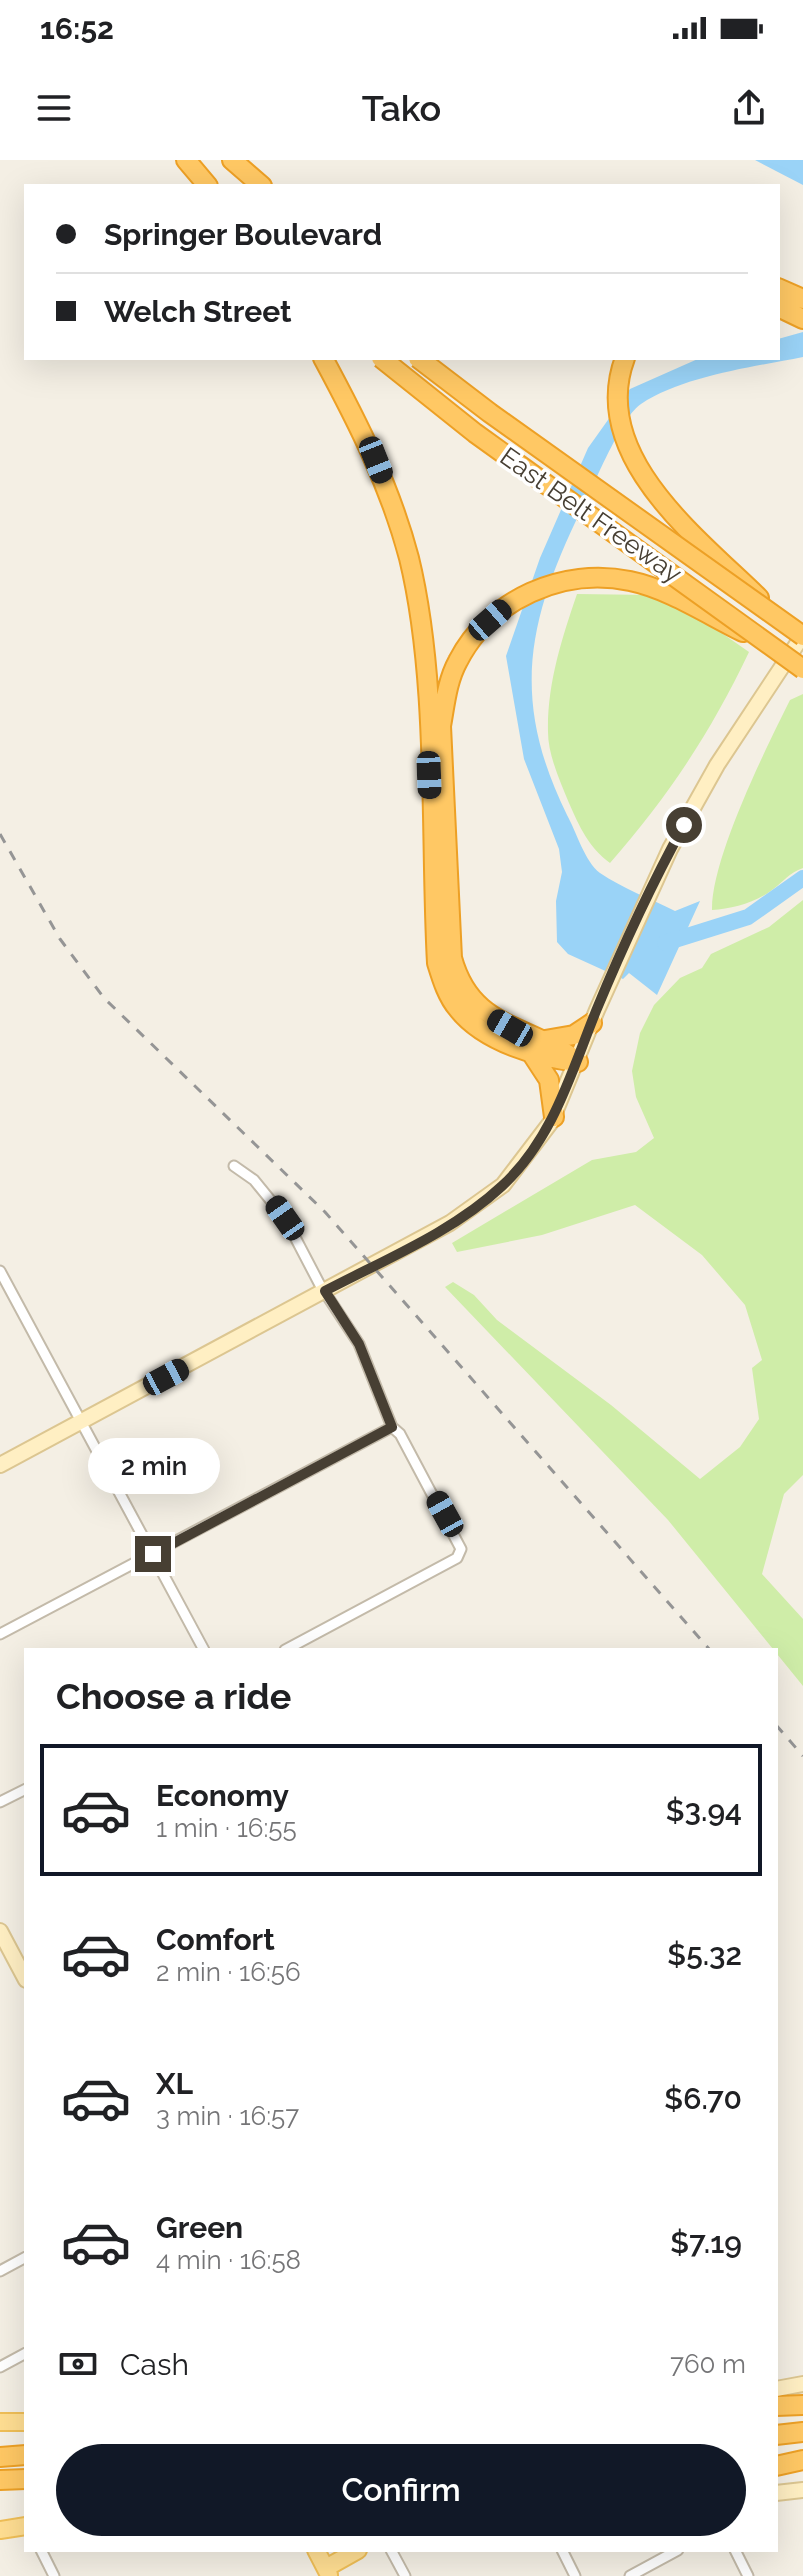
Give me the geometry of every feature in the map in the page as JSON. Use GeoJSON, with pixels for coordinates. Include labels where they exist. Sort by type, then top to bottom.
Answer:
{"type":"FeatureCollection","features":[{"type":"Feature","properties":{"kind":"highway"},"geometry":{"type":"LineString","coordinates":[[220,160],[240,184]]}},
{"type":"Feature","properties":{"kind":"highway"},"geometry":{"type":"LineString","coordinates":[[232,160],[260,184]]}},
{"type":"Feature","properties":{"kind":"highway"},"geometry":{"type":"LineString","coordinates":[[187,162],[204,184]]}},
{"type":"Feature","properties":{"kind":"highway"},"geometry":{"type":"LineString","coordinates":[[780,289],[803,299]]}},
{"type":"Feature","properties":{"kind":"highway"},"geometry":{"type":"LineString","coordinates":[[780,308],[803,319]]}},
{"type":"Feature","properties":{"kind":"highway"},"geometry":{"type":"LineString","coordinates":[[324,360],[367,440],[392,500],[409,561],[426,687],[437,963],[488,1033],[538,1046],[574,1035],[594,1017]]}},
{"type":"Feature","properties":{"kind":"highway","name":"East Belt Freeway"},"geometry":{"type":"LineString","coordinates":[[384,360],[475,433],[803,669]]}},
{"type":"Feature","properties":{"kind":"highway","name":"East Belt Freeway"},"geometry":{"type":"LineString","coordinates":[[421,360],[502,422],[803,636]]}},
{"type":"Feature","properties":{"kind":"highway"},"geometry":{"type":"LineString","coordinates":[[624,360],[620,372],[619,407],[627,445],[642,473],[687,533],[787,625]]}},
{"type":"Feature","properties":{"kind":"highway"},"geometry":{"type":"LineString","coordinates":[[465,1005],[452,958],[441,726],[447,688],[458,661],[476,632],[530,593],[567,580],[596,577],[632,581],[770,646]]}},
{"type":"Feature","properties":{"kind":"highway"},"geometry":{"type":"LineString","coordinates":[[538,1046],[547,1059],[578,1062]]}},
{"type":"Feature","properties":{"kind":"highway"},"geometry":{"type":"LineString","coordinates":[[538,1046],[549,1080],[554,1117]]}},
{"type":"Feature","properties":{"kind":"highway"},"geometry":{"type":"LineString","coordinates":[[778,2406],[803,2405]]}},
{"type":"Feature","properties":{"kind":"highway"},"geometry":{"type":"LineString","coordinates":[[778,2435],[803,2432]]}},
{"type":"Feature","properties":{"kind":"highway"},"geometry":{"type":"LineString","coordinates":[[0,2457],[24,2455]]}},
{"type":"Feature","properties":{"kind":"highway"},"geometry":{"type":"LineString","coordinates":[[778,2464],[803,2459]]}},
{"type":"Feature","properties":{"kind":"highway"},"geometry":{"type":"LineString","coordinates":[[0,2480],[24,2479]]}},
{"type":"Feature","properties":{"kind":"main road"},"geometry":{"type":"LineString","coordinates":[[0,1465],[450,1223],[493,1193],[521,1165],[554,1117],[594,1017],[670,849],[717,765],[803,636]]}},
{"type":"Feature","properties":{"kind":"main road"},"geometry":{"type":"LineString","coordinates":[[0,1931],[24,1976]]}},
{"type":"Feature","properties":{"kind":"main road"},"geometry":{"type":"LineString","coordinates":[[778,2389],[803,2384]]}},
{"type":"Feature","properties":{"kind":"main road"},"geometry":{"type":"LineString","coordinates":[[0,2422],[24,2422]]}},
{"type":"Feature","properties":{"kind":"main road"},"geometry":{"type":"LineString","coordinates":[[320,2552],[328,2572],[355,2552]]}},
{"type":"Feature","properties":{"kind":"street"},"geometry":{"type":"LineString","coordinates":[[234,1166],[259,1185],[285,1218],[325,1291],[359,1344],[392,1427],[400,1434],[458,1539],[460,1552],[457,1558],[289,1648]]}},
{"type":"Feature","properties":{"kind":"street"},"geometry":{"type":"LineString","coordinates":[[0,1271],[84,1421],[203,1648]]}},
{"type":"Feature","properties":{"kind":"street"},"geometry":{"type":"LineString","coordinates":[[0,1634],[392,1427]]}},
{"type":"Feature","properties":{"kind":"street"},"geometry":{"type":"LineString","coordinates":[[0,1802],[24,1790]]}},
{"type":"Feature","properties":{"kind":"street"},"geometry":{"type":"LineString","coordinates":[[0,2271],[24,2258]]}},
{"type":"Feature","properties":{"kind":"street"},"geometry":{"type":"LineString","coordinates":[[0,2367],[24,2354]]}},
{"type":"Feature","properties":{"kind":"street"},"geometry":{"type":"LineString","coordinates":[[42,2552],[54,2576]]}},
{"type":"Feature","properties":{"kind":"street"},"geometry":{"type":"LineString","coordinates":[[392,2552],[405,2576]]}},
{"type":"Feature","properties":{"kind":"street"},"geometry":{"type":"LineString","coordinates":[[563,2552],[575,2576]]}},
{"type":"Feature","properties":{"kind":"street"},"geometry":{"type":"LineString","coordinates":[[630,2576],[674,2552]]}},
{"type":"Feature","properties":{"kind":"street"},"geometry":{"type":"LineString","coordinates":[[736,2552],[748,2576]]}},
{"type":"Feature","properties":{"kind":"green space"},"geometry":{"type":"Polygon","coordinates":[[[577,594],[651,595],[703,620],[749,652],[687,763],[610,863],[590,843],[577,820],[550,750],[548,714],[553,679],[577,594]]]}},
{"type":"Feature","properties":{"kind":"green space"},"geometry":{"type":"Polygon","coordinates":[[[803,694],[803,868],[751,902],[712,910],[720,862],[742,804],[790,700],[803,694]]]}},
{"type":"Feature","properties":{"kind":"green space"},"geometry":{"type":"Polygon","coordinates":[[[803,900],[803,1475],[784,1494],[762,1574],[803,1619],[803,1686],[778,1655],[778,1648],[772,1648],[668,1520],[445,1287],[453,1282],[474,1295],[497,1320],[611,1405],[700,1479],[740,1447],[759,1419],[752,1368],[762,1360],[745,1305],[702,1255],[635,1205],[542,1235],[457,1252],[452,1243],[592,1160],[636,1152],[654,1138],[636,1097],[632,1071],[640,1033],[654,1005],[680,978],[702,968],[711,954],[769,927],[803,900]]]}},
{"type":"Feature","properties":{"kind":"water"},"geometry":{"type":"Polygon","coordinates":[[[755,160],[803,160],[803,185],[755,160]]]}},
{"type":"Feature","properties":{"kind":"water"},"geometry":{"type":"Polygon","coordinates":[[[803,332],[803,357],[698,379],[658,394],[634,410],[611,448],[567,540],[551,579],[533,654],[532,691],[537,730],[548,771],[585,854],[600,873],[675,911],[700,901],[657,995],[629,973],[623,979],[568,954],[557,942],[556,901],[562,872],[559,849],[524,759],[506,656],[540,558],[588,448],[630,389],[695,360],[780,360],[780,338],[803,332]]]}},
{"type":"Feature","properties":{"kind":"waterway"},"geometry":{"type":"LineString","coordinates":[[665,943],[748,917],[803,878]]}},
{"type":"Feature","properties":{"kind":"railway"},"geometry":{"type":"LineString","coordinates":[[0,834],[60,939],[104,998],[325,1212],[708,1648]]}},
{"type":"Feature","properties":{"kind":"railway"},"geometry":{"type":"LineString","coordinates":[[778,1727],[803,1756]]}},
{"type":"Feature","properties":{"kind":"route"},"geometry":{"type":"LineString","coordinates":[[153,1554],[392,1427],[359,1344],[325,1291],[472,1209],[503,1185],[521,1165],[554,1117],[597,1010],[670,849],[684,825]]}}]}
